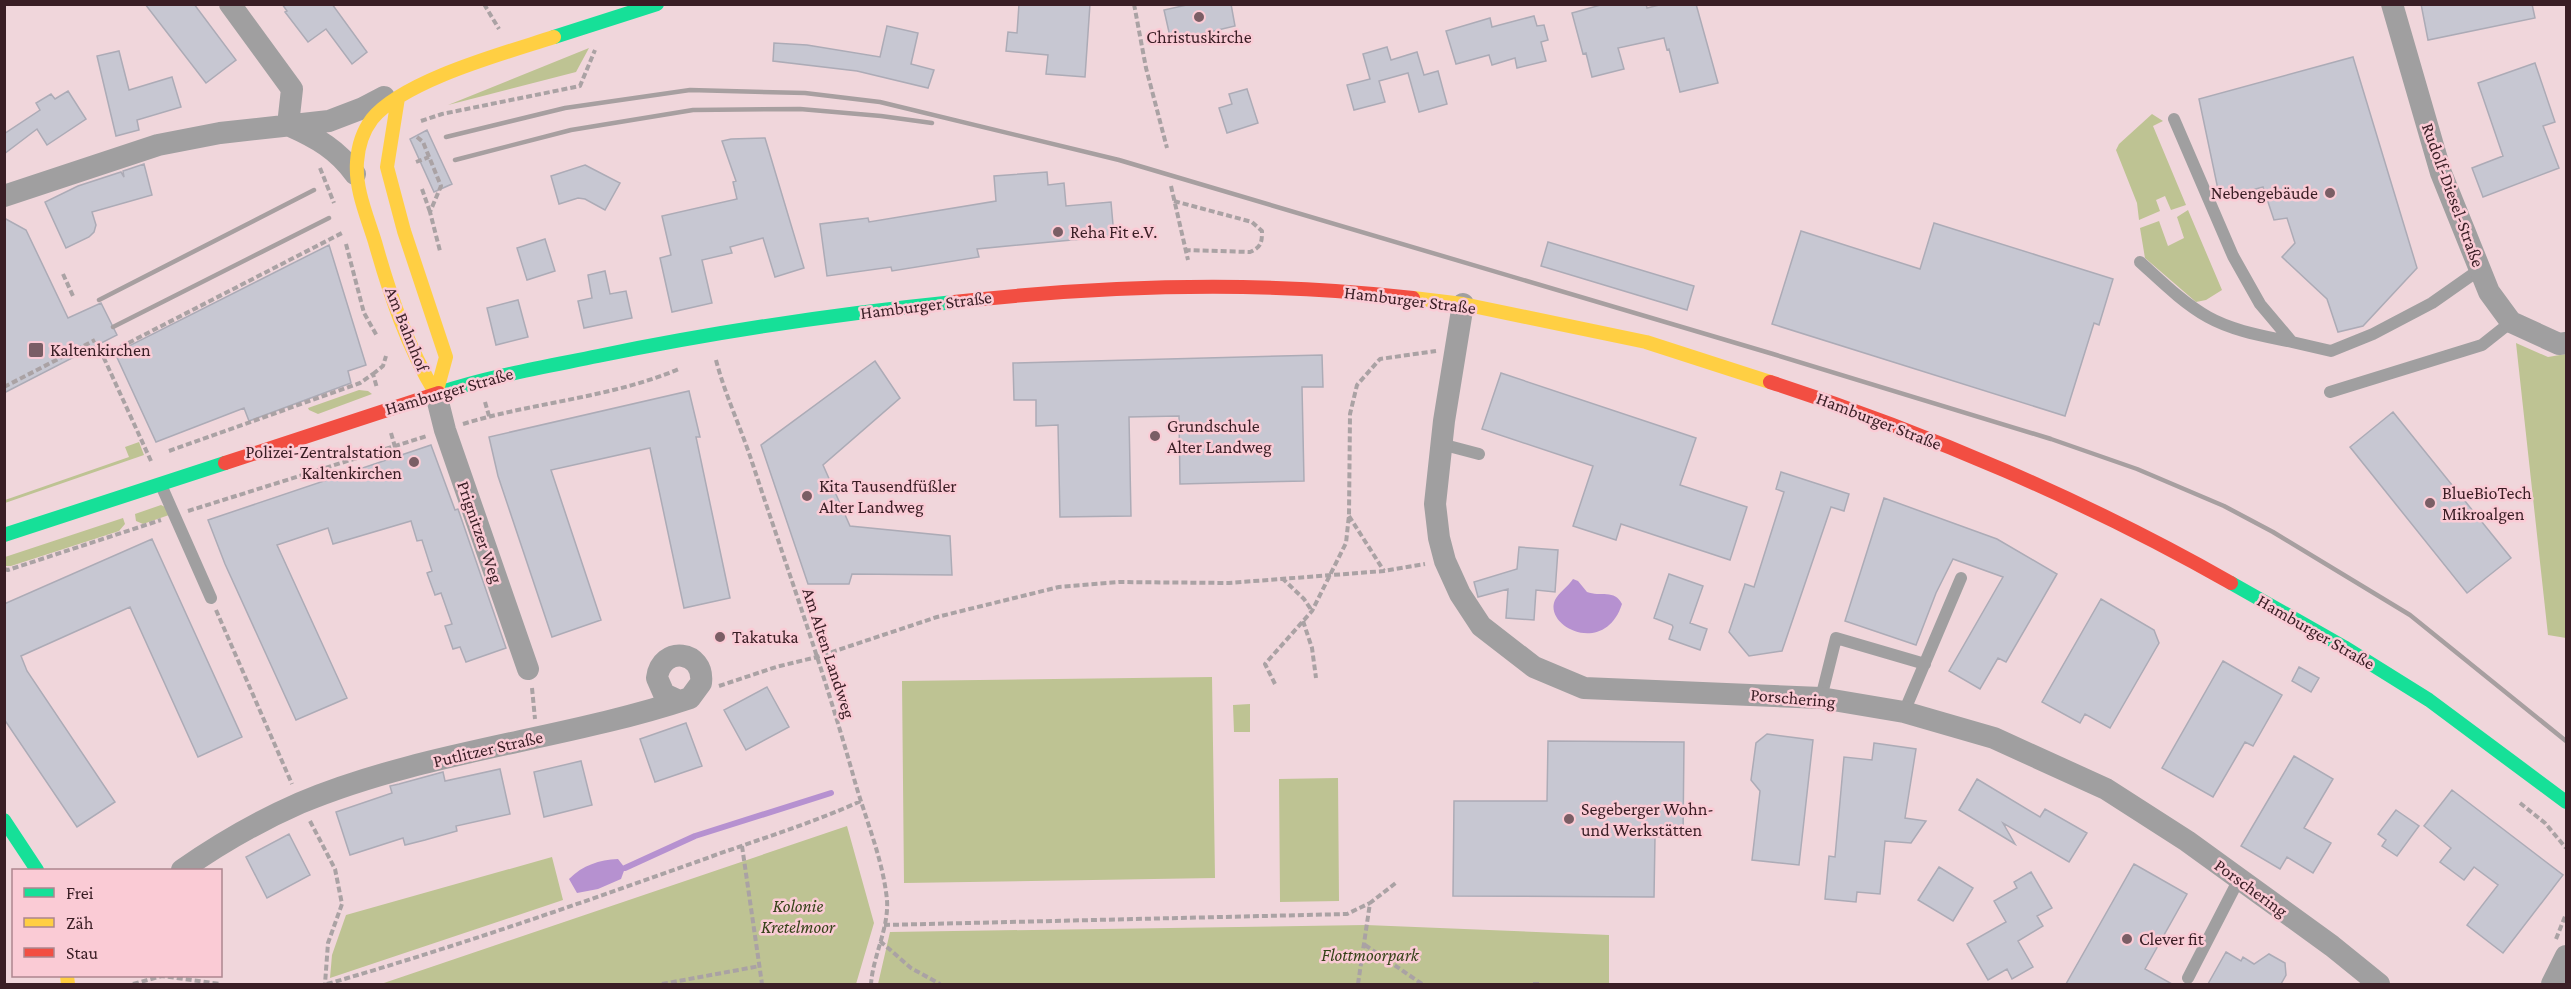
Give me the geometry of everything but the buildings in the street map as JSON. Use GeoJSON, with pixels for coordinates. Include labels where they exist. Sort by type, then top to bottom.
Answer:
{"type":"FeatureCollection","features":[{"type":"Feature","properties":{"kind":"main road"},"geometry":{"type":"LineString","coordinates":[[397,109],[445,75],[657,4]]}},
{"type":"Feature","properties":{"kind":"main road","name":"Am Bahnhof"},"geometry":{"type":"LineString","coordinates":[[397,109],[387,167],[404,231],[446,357],[436,394]]}},
{"type":"Feature","properties":{"kind":"main road","name":"Am Bahnhof"},"geometry":{"type":"LineString","coordinates":[[360,135],[355,174],[380,259],[417,366],[436,394]]}},
{"type":"Feature","properties":{"kind":"main road","name":"Hamburger Straße"},"geometry":{"type":"LineString","coordinates":[[4,535],[478,380],[587,356],[883,309],[1053,291],[1194,285],[1371,293],[1463,304],[1646,342],[1814,396],[1989,464],[2165,545],[2344,647],[2429,700],[2558,796]]}},
{"type":"Feature","properties":{"kind":"main road"},"geometry":{"type":"LineString","coordinates":[[4,820],[36,869]]}},
{"type":"Feature","properties":{"kind":"street"},"geometry":{"type":"LineString","coordinates":[[4,196],[158,145],[220,133],[288,125],[292,89],[230,4]]}},
{"type":"Feature","properties":{"kind":"street","name":"Rudolf-Diesel-Straße"},"geometry":{"type":"LineString","coordinates":[[2392,4],[2441,172],[2489,292],[2511,322],[2559,344],[2566,343]]}},
{"type":"Feature","properties":{"kind":"street"},"geometry":{"type":"LineString","coordinates":[[323,129],[382,97],[397,109],[379,128],[360,135]]}},
{"type":"Feature","properties":{"kind":"street","name":"Am Bahnhof"},"geometry":{"type":"LineString","coordinates":[[288,125],[360,135],[387,167]]}},
{"type":"Feature","properties":{"kind":"street","name":"Am Bahnhof"},"geometry":{"type":"LineString","coordinates":[[323,129],[355,174]]}},
{"type":"Feature","properties":{"kind":"street","name":"Porschering"},"geometry":{"type":"LineString","coordinates":[[1463,304],[1441,444],[1435,504],[1439,538],[1445,561],[1460,594],[1481,626],[1534,667],[1584,688],[1821,698],[1904,712],[1994,738],[2106,789],[2239,879],[2332,946],[2379,984]]}},
{"type":"Feature","properties":{"kind":"street","name":"Prignitzer Weg"},"geometry":{"type":"LineString","coordinates":[[436,394],[445,430],[528,669]]}},
{"type":"Feature","properties":{"kind":"street","name":"Putlitzer Straße"},"geometry":{"type":"LineString","coordinates":[[184,869],[233,837],[301,803],[377,777],[650,710],[686,697]]}},
{"type":"Feature","properties":{"kind":"street"},"geometry":{"type":"LineString","coordinates":[[2558,796],[2566,820]]}},
{"type":"Feature","properties":{"kind":"street"},"geometry":{"type":"LineString","coordinates":[[2552,984],[2566,956]]}},
{"type":"Feature","properties":{"kind":"lane"},"geometry":{"type":"LineString","coordinates":[[2174,119],[2233,256],[2260,304],[2292,342]]}},
{"type":"Feature","properties":{"kind":"lane"},"geometry":{"type":"LineString","coordinates":[[2140,262],[2172,291],[2208,318],[2246,332],[2331,351],[2373,334],[2432,303],[2479,270]]}},
{"type":"Feature","properties":{"kind":"lane"},"geometry":{"type":"LineString","coordinates":[[2330,392],[2482,345],[2511,322]]}},
{"type":"Feature","properties":{"kind":"lane"},"geometry":{"type":"LineString","coordinates":[[1441,444],[1479,454]]}},
{"type":"Feature","properties":{"kind":"lane"},"geometry":{"type":"LineString","coordinates":[[161,484],[211,598]]}},
{"type":"Feature","properties":{"kind":"lane"},"geometry":{"type":"LineString","coordinates":[[1904,712],[1961,578]]}},
{"type":"Feature","properties":{"kind":"lane"},"geometry":{"type":"LineString","coordinates":[[1821,698],[1836,638],[1925,664]]}},
{"type":"Feature","properties":{"kind":"lane"},"geometry":{"type":"LineString","coordinates":[[2188,978],[2239,879]]}},
{"type":"Feature","properties":{"kind":"path"},"geometry":{"type":"LineString","coordinates":[[1134,4],[1146,68],[1167,148]]}},
{"type":"Feature","properties":{"kind":"path"},"geometry":{"type":"LineString","coordinates":[[397,109],[406,127],[442,114],[580,86],[609,20]]}},
{"type":"Feature","properties":{"kind":"path"},"geometry":{"type":"LineString","coordinates":[[423,142],[436,175]]}},
{"type":"Feature","properties":{"kind":"path"},"geometry":{"type":"LineString","coordinates":[[416,162],[429,157]]}},
{"type":"Feature","properties":{"kind":"path"},"geometry":{"type":"LineString","coordinates":[[1171,186],[1174,201],[1185,250],[1250,252],[1258,248],[1262,242],[1262,231],[1252,222],[1174,201]]}},
{"type":"Feature","properties":{"kind":"path"},"geometry":{"type":"LineString","coordinates":[[161,484],[103,356],[344,232]]}},
{"type":"Feature","properties":{"kind":"path"},"geometry":{"type":"LineString","coordinates":[[63,274],[73,296]]}},
{"type":"Feature","properties":{"kind":"path","name":"Am Alten Landweg"},"geometry":{"type":"LineString","coordinates":[[711,335],[720,377],[743,432],[876,846],[887,901],[871,984]]}},
{"type":"Feature","properties":{"kind":"path"},"geometry":{"type":"LineString","coordinates":[[4,387],[95,340]]}},
{"type":"Feature","properties":{"kind":"path"},"geometry":{"type":"LineString","coordinates":[[1275,684],[1265,664],[1312,611],[1346,543],[1349,515],[1347,485],[1350,414],[1357,385],[1380,359],[1442,350],[1454,351]]}},
{"type":"Feature","properties":{"kind":"path"},"geometry":{"type":"LineString","coordinates":[[4,568],[8,570],[489,416],[648,382],[682,367]]}},
{"type":"Feature","properties":{"kind":"path"},"geometry":{"type":"LineString","coordinates":[[1349,515],[1384,571]]}},
{"type":"Feature","properties":{"kind":"path"},"geometry":{"type":"LineString","coordinates":[[686,697],[937,617],[1059,587],[1119,582],[1229,583],[1384,571],[1445,561]]}},
{"type":"Feature","properties":{"kind":"path"},"geometry":{"type":"LineString","coordinates":[[1282,578],[1304,599],[1312,611]]}},
{"type":"Feature","properties":{"kind":"path"},"geometry":{"type":"LineString","coordinates":[[211,598],[301,803],[335,869],[342,904],[328,943],[326,984],[399,963],[616,891],[817,821],[861,801]]}},
{"type":"Feature","properties":{"kind":"path"},"geometry":{"type":"LineString","coordinates":[[1303,620],[1312,648],[1316,678]]}},
{"type":"Feature","properties":{"kind":"path"},"geometry":{"type":"LineString","coordinates":[[528,669],[535,711],[530,740]]}},
{"type":"Feature","properties":{"kind":"path"},"geometry":{"type":"LineString","coordinates":[[2517,801],[2545,823],[2566,848]]}},
{"type":"Feature","properties":{"kind":"path"},"geometry":{"type":"LineString","coordinates":[[741,846],[762,984]]}},
{"type":"Feature","properties":{"kind":"path"},"geometry":{"type":"LineString","coordinates":[[884,926],[1347,914],[1370,903],[1397,882]]}},
{"type":"Feature","properties":{"kind":"path"},"geometry":{"type":"LineString","coordinates":[[1358,984],[1370,903]]}},
{"type":"Feature","properties":{"kind":"path"},"geometry":{"type":"LineString","coordinates":[[880,941],[911,968],[940,984]]}},
{"type":"Feature","properties":{"kind":"path"},"geometry":{"type":"LineString","coordinates":[[1365,945],[1422,984]]}},
{"type":"Feature","properties":{"kind":"path"},"geometry":{"type":"LineString","coordinates":[[662,984],[760,966]]}},
{"type":"Feature","properties":{"kind":"path"},"geometry":{"type":"LineString","coordinates":[[133,984],[158,977]]}},
{"type":"Feature","properties":{"kind":"path"},"geometry":{"type":"LineString","coordinates":[[169,977],[220,984]]}},
{"type":"Feature","properties":{"kind":"path"},"geometry":{"type":"LineString","coordinates":[[1533,984],[1542,984]]}},
{"type":"Feature","properties":{"kind":"green space"},"geometry":{"type":"Polygon","coordinates":[[[589,48],[576,72],[448,105],[589,48]]]}},
{"type":"Feature","properties":{"kind":"green space"},"geometry":{"type":"Polygon","coordinates":[[[2152,114],[2163,121],[2153,126],[2186,205],[2171,210],[2165,196],[2156,200],[2160,211],[2139,220],[2137,203],[2116,150],[2119,144],[2152,114]]]}},
{"type":"Feature","properties":{"kind":"green space"},"geometry":{"type":"Polygon","coordinates":[[[2188,210],[2222,290],[2206,300],[2196,302],[2145,258],[2140,228],[2159,221],[2168,246],[2184,238],[2177,217],[2188,210]]]}},
{"type":"Feature","properties":{"kind":"green space"},"geometry":{"type":"Polygon","coordinates":[[[2516,343],[2548,357],[2566,354],[2566,638],[2548,635],[2516,343]]]}},
{"type":"Feature","properties":{"kind":"green space"},"geometry":{"type":"Polygon","coordinates":[[[359,390],[372,394],[318,414],[308,408],[359,390]]]}},
{"type":"Feature","properties":{"kind":"green space"},"geometry":{"type":"Polygon","coordinates":[[[139,442],[144,455],[5,503],[5,500],[129,457],[125,447],[139,442]]]}},
{"type":"Feature","properties":{"kind":"green space"},"geometry":{"type":"Polygon","coordinates":[[[161,505],[167,508],[169,515],[143,524],[136,521],[135,514],[161,505]]]}},
{"type":"Feature","properties":{"kind":"green space"},"geometry":{"type":"Polygon","coordinates":[[[123,518],[125,524],[119,531],[5,566],[5,557],[123,518]]]}},
{"type":"Feature","properties":{"kind":"green space"},"geometry":{"type":"Polygon","coordinates":[[[1212,677],[1215,878],[904,883],[902,681],[1212,677]]]}},
{"type":"Feature","properties":{"kind":"green space"},"geometry":{"type":"Polygon","coordinates":[[[1250,704],[1250,732],[1234,732],[1233,705],[1250,704]]]}},
{"type":"Feature","properties":{"kind":"green space"},"geometry":{"type":"Polygon","coordinates":[[[1338,778],[1339,901],[1280,902],[1279,779],[1338,778]]]}},
{"type":"Feature","properties":{"kind":"green space","name":"Kolonie Kretelmoor"},"geometry":{"type":"Polygon","coordinates":[[[847,826],[874,923],[856,984],[381,984],[847,826]]]}},
{"type":"Feature","properties":{"kind":"green space"},"geometry":{"type":"Polygon","coordinates":[[[552,857],[563,900],[330,978],[332,955],[346,915],[552,857]]]}},
{"type":"Feature","properties":{"kind":"green space","name":"Flottmoorpark"},"geometry":{"type":"Polygon","coordinates":[[[1366,925],[1609,935],[1609,984],[878,984],[890,932],[1366,925]]]}},
{"type":"Feature","properties":{"kind":"shaded area"},"geometry":{"type":"Polygon","coordinates":[[[1573,579],[1578,581],[1587,592],[1615,596],[1622,604],[1614,620],[1603,630],[1590,633],[1578,632],[1566,627],[1558,619],[1554,610],[1555,600],[1573,579]]]}},
{"type":"Feature","properties":{"kind":"shaded area"},"geometry":{"type":"Polygon","coordinates":[[[618,859],[625,868],[621,879],[598,889],[577,893],[569,879],[574,874],[592,864],[618,859]]]}},
{"type":"Feature","properties":{"kind":"waterway"},"geometry":{"type":"LineString","coordinates":[[625,868],[695,836],[831,793]]}},
{"type":"Feature","properties":{"kind":"railway"},"geometry":{"type":"LineString","coordinates":[[446,137],[565,108],[690,90],[805,93],[880,102],[1119,160],[1773,354],[2051,439],[2137,469],[2224,506],[2273,532],[2410,615],[2566,741]]}},
{"type":"Feature","properties":{"kind":"railway"},"geometry":{"type":"LineString","coordinates":[[455,160],[571,130],[693,110],[800,109],[932,123]]}},
{"type":"Feature","properties":{"kind":"railway"},"geometry":{"type":"LineString","coordinates":[[99,300],[314,190]]}},
{"type":"Feature","properties":{"kind":"railway"},"geometry":{"type":"LineString","coordinates":[[113,327],[329,218]]}},
{"type":"Feature","properties":{"kind":"traffic: fast"},"geometry":{"type":"LineString","coordinates":[[554,37],[657,4]]}},
{"type":"Feature","properties":{"kind":"traffic: fast"},"geometry":{"type":"LineString","coordinates":[[439,393],[518,372],[686,339],[820,318],[954,302]]}},
{"type":"Feature","properties":{"kind":"traffic: fast"},"geometry":{"type":"LineString","coordinates":[[4,535],[225,463]]}},
{"type":"Feature","properties":{"kind":"traffic: fast"},"geometry":{"type":"LineString","coordinates":[[2231,583],[2344,647],[2429,700],[2566,802]]}},
{"type":"Feature","properties":{"kind":"traffic: fast"},"geometry":{"type":"LineString","coordinates":[[4,820],[36,869]]}},
{"type":"Feature","properties":{"kind":"traffic: slow"},"geometry":{"type":"LineString","coordinates":[[436,394],[400,320],[362,202],[357,172],[362,139],[372,119],[387,105],[407,92],[457,69],[554,37]]}},
{"type":"Feature","properties":{"kind":"traffic: slow"},"geometry":{"type":"LineString","coordinates":[[398,98],[387,167],[404,231],[446,357],[436,394]]}},
{"type":"Feature","properties":{"kind":"traffic: slow"},"geometry":{"type":"LineString","coordinates":[[1413,298],[1463,304],[1646,342],[1770,382]]}},
{"type":"Feature","properties":{"kind":"traffic: slow"},"geometry":{"type":"LineString","coordinates":[[67,977],[68,984]]}},
{"type":"Feature","properties":{"kind":"traffic: jam"},"geometry":{"type":"LineString","coordinates":[[954,302],[1069,292],[1184,287],[1298,289],[1413,298]]}},
{"type":"Feature","properties":{"kind":"traffic: jam"},"geometry":{"type":"LineString","coordinates":[[1770,382],[1888,423],[2006,471],[2121,524],[2231,583]]}},
{"type":"Feature","properties":{"kind":"traffic: jam"},"geometry":{"type":"LineString","coordinates":[[225,463],[439,393]]}},
{"type":"Feature","properties":{"kind":"place","name":"Christuskirche"},"geometry":{"type":"Point","coordinates":[1199,17]}},
{"type":"Feature","properties":{"kind":"place","name":"Nebengebäude"},"geometry":{"type":"Point","coordinates":[2330,193]}},
{"type":"Feature","properties":{"kind":"place","name":"Reha Fit e.V."},"geometry":{"type":"Point","coordinates":[1058,232]}},
{"type":"Feature","properties":{"kind":"place","name":"Kaltenkirchen"},"geometry":{"type":"Point","coordinates":[36,350]}},
{"type":"Feature","properties":{"kind":"place","name":"Grundschule Alter Landweg"},"geometry":{"type":"Point","coordinates":[1155,436]}},
{"type":"Feature","properties":{"kind":"place","name":"Polizei-Zentralstation Kaltenkirchen"},"geometry":{"type":"Point","coordinates":[414,462]}},
{"type":"Feature","properties":{"kind":"place","name":"Kita Tausendfüßler Alter Landweg"},"geometry":{"type":"Point","coordinates":[807,496]}},
{"type":"Feature","properties":{"kind":"place","name":"BlueBioTech Mikroalgen"},"geometry":{"type":"Point","coordinates":[2430,503]}},
{"type":"Feature","properties":{"kind":"place","name":"Takatuka"},"geometry":{"type":"Point","coordinates":[720,637]}},
{"type":"Feature","properties":{"kind":"place","name":"Segeberger Wohn- und Werkstätten"},"geometry":{"type":"Point","coordinates":[1569,819]}},
{"type":"Feature","properties":{"kind":"place","name":"Clever fit"},"geometry":{"type":"Point","coordinates":[2127,939]}}]}
